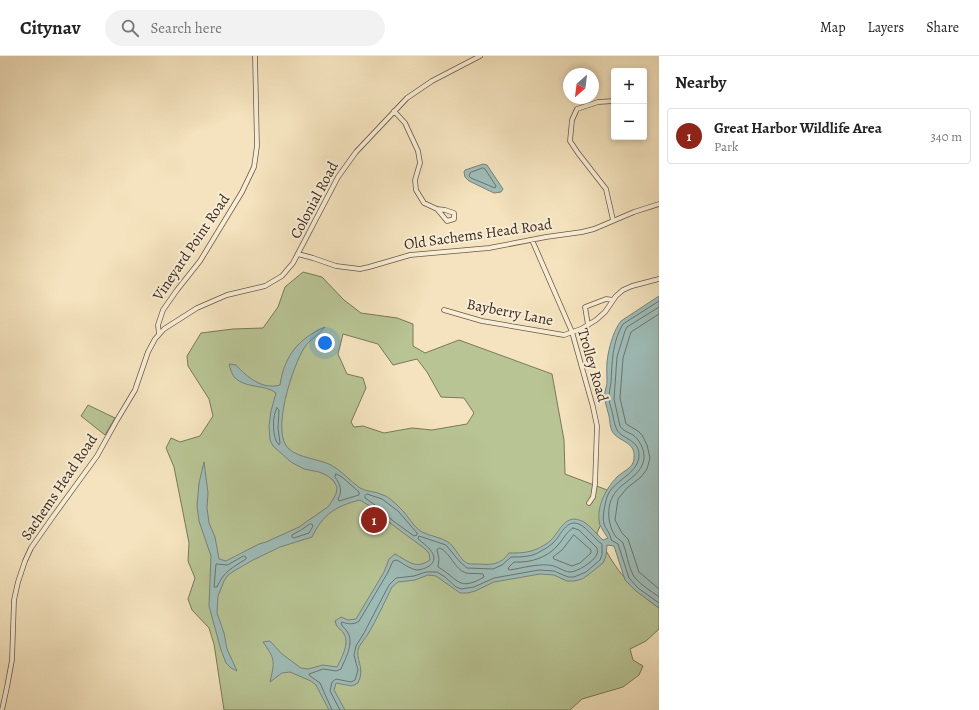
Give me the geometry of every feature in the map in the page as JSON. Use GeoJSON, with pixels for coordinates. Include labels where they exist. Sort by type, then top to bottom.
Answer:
{"type":"FeatureCollection","features":[{"type":"Feature","properties":{"kind":"street","name":"Vineyard Point Road"},"geometry":{"type":"LineString","coordinates":[[159,334],[158,322],[165,306],[200,261],[242,192],[254,167],[257,146],[255,56]]}},
{"type":"Feature","properties":{"kind":"street","name":"Colonial Road"},"geometry":{"type":"LineString","coordinates":[[159,334],[177,319],[204,304],[227,295],[255,289],[272,283],[285,273],[298,254],[344,168],[356,152],[407,98],[418,90],[480,56]]}},
{"type":"Feature","properties":{"kind":"street"},"geometry":{"type":"LineString","coordinates":[[611,102],[598,102],[577,110],[572,120],[570,141],[606,190],[613,220]]}},
{"type":"Feature","properties":{"kind":"street"},"geometry":{"type":"LineString","coordinates":[[394,111],[405,123],[418,151],[420,163],[415,180],[416,190],[424,203],[437,208]]}},
{"type":"Feature","properties":{"kind":"street","name":"Old Sachems Head Road"},"geometry":{"type":"LineString","coordinates":[[298,254],[336,266],[360,269],[410,255],[477,250],[582,232],[659,204]]}},
{"type":"Feature","properties":{"kind":"street","name":"Trolley Road"},"geometry":{"type":"LineString","coordinates":[[532,240],[572,332],[597,426],[595,484],[593,497],[589,503]]}},
{"type":"Feature","properties":{"kind":"street"},"geometry":{"type":"LineString","coordinates":[[572,332],[581,329],[599,318],[619,293],[627,288],[659,279]]}},
{"type":"Feature","properties":{"kind":"street"},"geometry":{"type":"LineString","coordinates":[[588,325],[585,306],[606,298],[613,300]]}},
{"type":"Feature","properties":{"kind":"street","name":"Bayberry Lane"},"geometry":{"type":"LineString","coordinates":[[444,310],[482,321],[564,335],[572,332]]}},
{"type":"Feature","properties":{"kind":"street","name":"Sachems Head Road"},"geometry":{"type":"LineString","coordinates":[[2,710],[12,660],[14,600],[25,561],[34,544],[97,456],[135,390],[150,349],[159,334]]}},
{"type":"Feature","properties":{"kind":"green space"},"geometry":{"type":"Polygon","coordinates":[[[303,272],[322,277],[344,300],[361,313],[397,318],[413,324],[413,346],[425,353],[459,340],[552,374],[564,440],[565,474],[615,493],[597,533],[609,556],[622,575],[638,592],[659,608],[659,629],[646,641],[630,649],[633,660],[643,666],[639,675],[623,687],[582,699],[570,710],[224,710],[214,644],[209,628],[192,610],[188,599],[195,578],[188,561],[189,543],[174,467],[166,448],[171,438],[180,442],[200,436],[213,416],[209,399],[188,366],[187,356],[201,333],[233,329],[263,328],[278,307],[285,287],[303,272]],[[343,334],[338,354],[347,374],[363,378],[366,388],[351,422],[354,427],[363,426],[384,433],[412,428],[432,430],[467,424],[474,413],[464,398],[441,397],[427,372],[417,359],[393,365],[378,344],[343,334]]]}},
{"type":"Feature","properties":{"kind":"green space"},"geometry":{"type":"Polygon","coordinates":[[[88,405],[115,418],[105,435],[81,416],[88,405]]]}},
{"type":"Feature","properties":{"kind":"water"},"geometry":{"type":"Polygon","coordinates":[[[483,164],[487,165],[503,189],[501,192],[494,193],[469,181],[465,177],[465,170],[483,164]]]}},
{"type":"Feature","properties":{"kind":"water"},"geometry":{"type":"Polygon","coordinates":[[[659,296],[659,608],[636,591],[625,580],[614,546],[607,545],[606,556],[603,563],[582,579],[574,581],[567,581],[554,575],[540,574],[494,582],[468,593],[460,593],[436,576],[428,575],[415,580],[398,582],[392,587],[367,636],[359,647],[358,655],[361,672],[358,683],[352,686],[336,683],[334,690],[345,710],[329,710],[316,685],[311,681],[290,672],[282,673],[270,682],[273,669],[273,660],[270,652],[263,642],[270,641],[282,654],[301,668],[308,669],[323,665],[337,667],[344,651],[346,638],[335,621],[341,617],[348,620],[356,619],[384,572],[389,559],[395,554],[408,562],[416,564],[425,563],[430,560],[429,553],[424,548],[390,523],[373,508],[360,500],[351,502],[331,512],[321,522],[312,537],[280,547],[253,560],[228,575],[218,596],[217,613],[224,633],[227,649],[237,671],[226,663],[209,606],[211,556],[199,521],[197,506],[199,483],[204,462],[208,493],[207,508],[209,523],[215,537],[219,559],[226,561],[259,544],[299,527],[329,506],[336,494],[337,487],[333,480],[326,475],[304,469],[291,462],[273,446],[270,440],[269,426],[276,393],[267,388],[245,384],[235,378],[229,364],[236,365],[250,378],[261,384],[267,386],[280,385],[285,365],[294,349],[316,331],[325,327],[304,348],[289,384],[282,415],[282,429],[284,441],[289,449],[298,454],[331,465],[360,488],[387,497],[403,511],[419,530],[448,542],[466,563],[491,564],[499,562],[509,553],[520,553],[537,549],[550,541],[569,520],[574,519],[582,521],[603,540],[608,538],[600,525],[599,519],[602,499],[617,477],[630,467],[634,461],[634,452],[630,445],[615,435],[612,431],[604,399],[607,383],[607,362],[609,351],[614,333],[621,321],[659,296]]]}},
{"type":"Feature","properties":{"kind":"place","name":"Great Harbor Wildlife Area"},"geometry":{"type":"Point","coordinates":[374,520]}}]}
